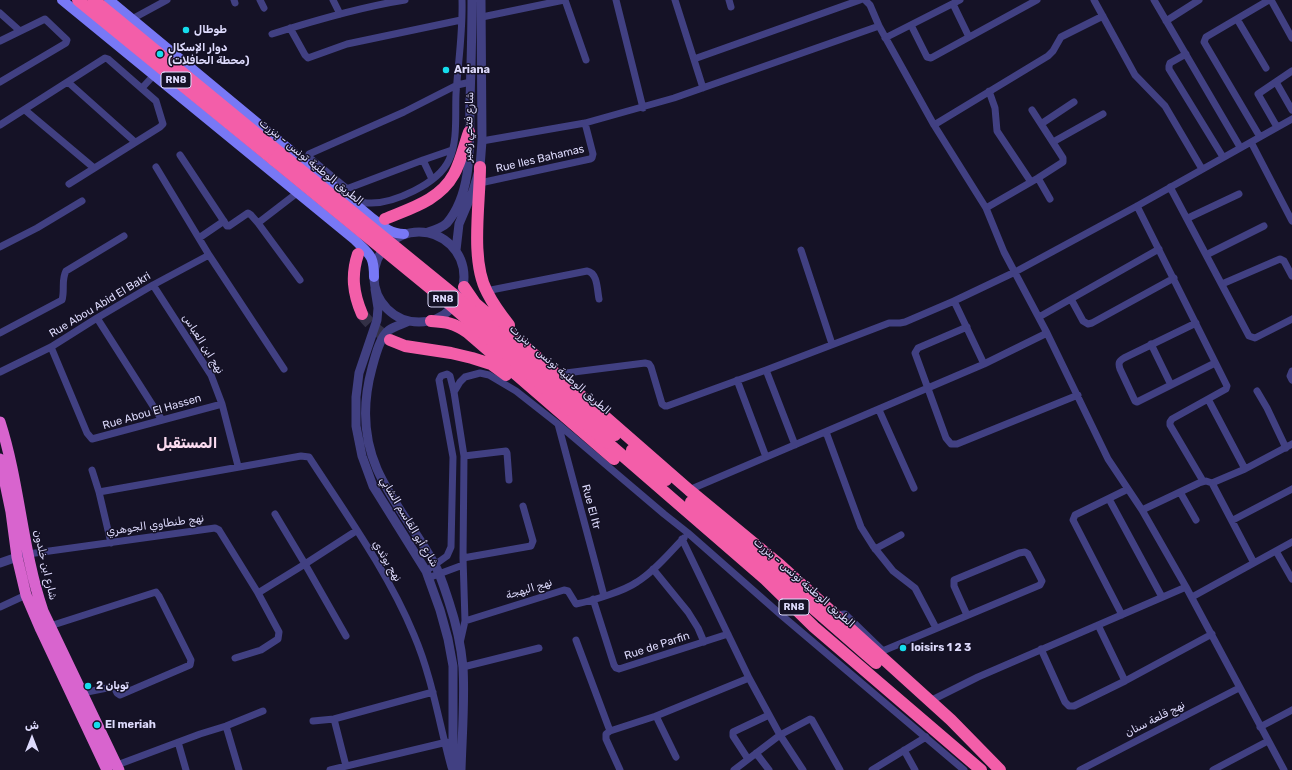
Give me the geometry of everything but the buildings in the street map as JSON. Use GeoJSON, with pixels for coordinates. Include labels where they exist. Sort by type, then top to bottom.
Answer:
{"type":"FeatureCollection","features":[{"type":"Feature","properties":{"kind":"highway"},"geometry":{"type":"LineString","coordinates":[[75,0],[112,28]]}},
{"type":"Feature","properties":{"kind":"highway","name":"الطريق الوطنية تونس - بنزرت"},"geometry":{"type":"LineString","coordinates":[[78,0],[277,157]]}},
{"type":"Feature","properties":{"kind":"highway","name":"الطريق الوطنية تونس - بنزرت"},"geometry":{"type":"LineString","coordinates":[[94,0],[999,770]]}},
{"type":"Feature","properties":{"kind":"highway"},"geometry":{"type":"LineString","coordinates":[[385,219],[432,198],[442,191],[454,174],[469,132]]}},
{"type":"Feature","properties":{"kind":"highway"},"geometry":{"type":"LineString","coordinates":[[480,167],[478,250],[486,291],[510,326],[546,364]]}},
{"type":"Feature","properties":{"kind":"highway"},"geometry":{"type":"LineString","coordinates":[[358,254],[354,266],[353,282],[356,300],[362,314]]}},
{"type":"Feature","properties":{"kind":"highway"},"geometry":{"type":"LineString","coordinates":[[464,287],[475,303],[689,490],[780,565],[930,701]]}},
{"type":"Feature","properties":{"kind":"highway","name":"RN8"},"geometry":{"type":"LineString","coordinates":[[431,321],[448,322],[461,328],[753,579],[814,627]]}},
{"type":"Feature","properties":{"kind":"highway","name":"RN8"},"geometry":{"type":"LineString","coordinates":[[390,340],[405,346],[451,352],[491,364],[526,388],[535,391]]}},
{"type":"Feature","properties":{"kind":"highway","name":"شارع ابن خلدون"},"geometry":{"type":"LineString","coordinates":[[0,422],[15,479],[26,595],[38,625],[100,752],[107,770]]}},
{"type":"Feature","properties":{"kind":"highway","name":"الطريق الوطنية تونس - بنزرت"},"geometry":{"type":"LineString","coordinates":[[611,439],[765,579],[814,627],[981,770]]}},
{"type":"Feature","properties":{"kind":"highway","name":"شارع ابن خلدون"},"geometry":{"type":"LineString","coordinates":[[0,459],[22,556],[38,598],[118,768]]}},
{"type":"Feature","properties":{"kind":"highway","name":"RN8"},"geometry":{"type":"LineString","coordinates":[[930,701],[951,720],[999,770]]}},
{"type":"Feature","properties":{"kind":"main road"},"geometry":{"type":"LineString","coordinates":[[62,0],[354,240],[372,257],[374,264],[374,277]]}},
{"type":"Feature","properties":{"kind":"main road"},"geometry":{"type":"LineString","coordinates":[[109,0],[372,218],[389,231],[396,234],[404,234]]}},
{"type":"Feature","properties":{"kind":"street"},"geometry":{"type":"LineString","coordinates":[[132,19],[167,0]]}},
{"type":"Feature","properties":{"kind":"street"},"geometry":{"type":"LineString","coordinates":[[260,0],[264,8]]}},
{"type":"Feature","properties":{"kind":"street"},"geometry":{"type":"LineString","coordinates":[[333,0],[340,14]]}},
{"type":"Feature","properties":{"kind":"street"},"geometry":{"type":"LineString","coordinates":[[272,34],[375,3],[405,0]]}},
{"type":"Feature","properties":{"kind":"street"},"geometry":{"type":"LineString","coordinates":[[350,199],[368,203],[382,202],[419,188],[432,179],[448,161],[452,150],[460,52],[462,0]]}},
{"type":"Feature","properties":{"kind":"street","name":"شارع فتحي زهير"},"geometry":{"type":"LineString","coordinates":[[427,232],[440,228],[446,223],[458,204],[463,192],[467,168],[469,132],[472,0]]}},
{"type":"Feature","properties":{"kind":"street","name":"شارع فتحي زهير"},"geometry":{"type":"LineString","coordinates":[[456,250],[460,224],[473,191],[480,167],[482,141],[481,0]]}},
{"type":"Feature","properties":{"kind":"street"},"geometry":{"type":"LineString","coordinates":[[482,17],[565,0],[586,60]]}},
{"type":"Feature","properties":{"kind":"street"},"geometry":{"type":"LineString","coordinates":[[616,0],[643,108]]}},
{"type":"Feature","properties":{"kind":"street"},"geometry":{"type":"LineString","coordinates":[[675,0],[703,88]]}},
{"type":"Feature","properties":{"kind":"street"},"geometry":{"type":"LineString","coordinates":[[694,59],[860,0]]}},
{"type":"Feature","properties":{"kind":"street"},"geometry":{"type":"LineString","coordinates":[[865,0],[870,5],[885,38],[934,125],[986,208],[1002,246],[1078,395],[1108,459],[1142,510],[1192,597],[1239,688],[1284,770]]}},
{"type":"Feature","properties":{"kind":"street"},"geometry":{"type":"LineString","coordinates":[[885,38],[960,0]]}},
{"type":"Feature","properties":{"kind":"street"},"geometry":{"type":"LineString","coordinates":[[911,25],[927,57],[933,58],[1037,0]]}},
{"type":"Feature","properties":{"kind":"street"},"geometry":{"type":"LineString","coordinates":[[1094,0],[1135,75],[1165,106],[1202,169]]}},
{"type":"Feature","properties":{"kind":"street"},"geometry":{"type":"LineString","coordinates":[[1154,0],[1240,147]]}},
{"type":"Feature","properties":{"kind":"street"},"geometry":{"type":"LineString","coordinates":[[1166,21],[1199,0]]}},
{"type":"Feature","properties":{"kind":"street"},"geometry":{"type":"LineString","coordinates":[[1260,137],[1204,42],[1206,37],[1270,0],[1292,38]]}},
{"type":"Feature","properties":{"kind":"street"},"geometry":{"type":"LineString","coordinates":[[953,4],[969,37]]}},
{"type":"Feature","properties":{"kind":"street"},"geometry":{"type":"LineString","coordinates":[[0,13],[20,31]]}},
{"type":"Feature","properties":{"kind":"street"},"geometry":{"type":"LineString","coordinates":[[934,125],[1048,56],[1062,37],[1103,16]]}},
{"type":"Feature","properties":{"kind":"street"},"geometry":{"type":"LineString","coordinates":[[0,41],[45,19],[66,40],[66,42],[0,82]]}},
{"type":"Feature","properties":{"kind":"street"},"geometry":{"type":"LineString","coordinates":[[1237,19],[1266,68]]}},
{"type":"Feature","properties":{"kind":"street"},"geometry":{"type":"LineString","coordinates":[[290,28],[308,58],[347,44],[461,20]]}},
{"type":"Feature","properties":{"kind":"street"},"geometry":{"type":"LineString","coordinates":[[482,141],[584,122],[643,108],[879,26]]}},
{"type":"Feature","properties":{"kind":"street"},"geometry":{"type":"LineString","coordinates":[[1186,54],[1170,63],[1168,66],[1222,157]]}},
{"type":"Feature","properties":{"kind":"street"},"geometry":{"type":"LineString","coordinates":[[0,125],[107,58],[156,101],[162,124],[160,127],[69,184]]}},
{"type":"Feature","properties":{"kind":"street"},"geometry":{"type":"LineString","coordinates":[[1277,127],[1258,94],[1292,71]]}},
{"type":"Feature","properties":{"kind":"street"},"geometry":{"type":"LineString","coordinates":[[142,88],[154,75]]}},
{"type":"Feature","properties":{"kind":"street"},"geometry":{"type":"LineString","coordinates":[[452,150],[346,188],[310,158],[309,154],[404,112],[457,85],[471,82]]}},
{"type":"Feature","properties":{"kind":"street"},"geometry":{"type":"LineString","coordinates":[[1276,82],[1292,110]]}},
{"type":"Feature","properties":{"kind":"street"},"geometry":{"type":"LineString","coordinates":[[69,83],[135,142]]}},
{"type":"Feature","properties":{"kind":"street"},"geometry":{"type":"LineString","coordinates":[[989,91],[995,108],[997,132],[1031,182]]}},
{"type":"Feature","properties":{"kind":"street"},"geometry":{"type":"LineString","coordinates":[[1041,124],[1074,102]]}},
{"type":"Feature","properties":{"kind":"street"},"geometry":{"type":"LineString","coordinates":[[25,110],[94,168]]}},
{"type":"Feature","properties":{"kind":"street"},"geometry":{"type":"LineString","coordinates":[[986,208],[1063,162],[1063,158],[1032,110]]}},
{"type":"Feature","properties":{"kind":"street"},"geometry":{"type":"LineString","coordinates":[[1053,142],[1103,114]]}},
{"type":"Feature","properties":{"kind":"street"},"geometry":{"type":"LineString","coordinates":[[558,374],[649,364],[662,404],[665,406],[766,370],[890,322],[901,323],[954,301],[1015,272],[1137,206],[1292,119]]}},
{"type":"Feature","properties":{"kind":"street","name":"Rue Iles Bahamas"},"geometry":{"type":"LineString","coordinates":[[480,184],[592,158],[593,154],[584,122]]}},
{"type":"Feature","properties":{"kind":"street"},"geometry":{"type":"LineString","coordinates":[[1251,142],[1292,221]]}},
{"type":"Feature","properties":{"kind":"street"},"geometry":{"type":"LineString","coordinates":[[180,155],[227,226],[230,226],[248,213],[251,215],[300,280]]}},
{"type":"Feature","properties":{"kind":"street"},"geometry":{"type":"LineString","coordinates":[[423,160],[432,179]]}},
{"type":"Feature","properties":{"kind":"street"},"geometry":{"type":"LineString","coordinates":[[156,167],[209,254],[284,368]]}},
{"type":"Feature","properties":{"kind":"street"},"geometry":{"type":"LineString","coordinates":[[1038,178],[1050,199]]}},
{"type":"Feature","properties":{"kind":"street"},"geometry":{"type":"LineString","coordinates":[[1170,187],[1188,218],[1206,255],[1251,338],[1255,338],[1292,319]]}},
{"type":"Feature","properties":{"kind":"street"},"geometry":{"type":"LineString","coordinates":[[258,223],[297,193]]}},
{"type":"Feature","properties":{"kind":"street"},"geometry":{"type":"LineString","coordinates":[[1188,218],[1239,194]]}},
{"type":"Feature","properties":{"kind":"street"},"geometry":{"type":"LineString","coordinates":[[0,247],[37,228],[82,201]]}},
{"type":"Feature","properties":{"kind":"street"},"geometry":{"type":"LineString","coordinates":[[1137,206],[1196,322],[1227,388],[1172,419],[1170,423],[1203,482]]}},
{"type":"Feature","properties":{"kind":"street"},"geometry":{"type":"LineString","coordinates":[[199,238],[224,221]]}},
{"type":"Feature","properties":{"kind":"street"},"geometry":{"type":"LineString","coordinates":[[1206,255],[1264,226]]}},
{"type":"Feature","properties":{"kind":"street"},"geometry":{"type":"LineString","coordinates":[[427,232],[443,238],[456,250],[461,258],[464,268],[464,287],[459,299],[451,310],[440,318],[431,321],[409,321],[397,317],[388,310],[380,300],[375,289],[374,277],[376,264],[382,251],[391,241],[404,234],[427,232]]}},
{"type":"Feature","properties":{"kind":"street"},"geometry":{"type":"LineString","coordinates":[[0,333],[62,300],[66,271],[124,236]]}},
{"type":"Feature","properties":{"kind":"street"},"geometry":{"type":"LineString","coordinates":[[1038,317],[1159,249]]}},
{"type":"Feature","properties":{"kind":"street"},"geometry":{"type":"LineString","coordinates":[[801,250],[832,344]]}},
{"type":"Feature","properties":{"kind":"street","name":"Rue Abou Abid El Bakri"},"geometry":{"type":"LineString","coordinates":[[0,372],[51,348],[152,285],[209,254]]}},
{"type":"Feature","properties":{"kind":"street"},"geometry":{"type":"LineString","coordinates":[[1222,284],[1280,259],[1284,261],[1292,276]]}},
{"type":"Feature","properties":{"kind":"street"},"geometry":{"type":"LineString","coordinates":[[486,291],[587,271],[594,275],[599,299]]}},
{"type":"Feature","properties":{"kind":"street"},"geometry":{"type":"LineString","coordinates":[[1071,299],[1083,321],[1088,324],[1174,278]]}},
{"type":"Feature","properties":{"kind":"street","name":"نهج ابن العباس"},"geometry":{"type":"LineString","coordinates":[[152,285],[211,375],[222,404],[238,466]]}},
{"type":"Feature","properties":{"kind":"street","name":"شارع أبو القاسم الشابي"},"geometry":{"type":"LineString","coordinates":[[375,289],[378,314],[359,373],[356,397],[356,426],[362,456],[373,486],[427,575],[440,610],[454,666],[452,770]]}},
{"type":"Feature","properties":{"kind":"street"},"geometry":{"type":"LineString","coordinates":[[954,301],[984,364]]}},
{"type":"Feature","properties":{"kind":"street"},"geometry":{"type":"LineString","coordinates":[[97,318],[162,420]]}},
{"type":"Feature","properties":{"kind":"street","name":"شارع أبو القاسم الشابي"},"geometry":{"type":"LineString","coordinates":[[409,321],[390,329],[386,332],[381,342],[368,382],[365,412],[370,447],[377,468],[396,503],[437,570],[449,601],[460,645],[463,667],[453,742],[461,770]]}},
{"type":"Feature","properties":{"kind":"street"},"geometry":{"type":"LineString","coordinates":[[1196,322],[1124,358],[1120,361],[1120,369],[1135,401],[1139,402],[1214,363]]}},
{"type":"Feature","properties":{"kind":"street"},"geometry":{"type":"LineString","coordinates":[[967,327],[918,348],[916,351],[916,357],[927,388],[949,443],[954,444],[1078,395]]}},
{"type":"Feature","properties":{"kind":"street"},"geometry":{"type":"LineString","coordinates":[[689,490],[984,364],[1047,333]]}},
{"type":"Feature","properties":{"kind":"street"},"geometry":{"type":"LineString","coordinates":[[1151,344],[1171,385]]}},
{"type":"Feature","properties":{"kind":"street","name":"Rue Abou El Hassen"},"geometry":{"type":"LineString","coordinates":[[51,348],[92,439],[222,404]]}},
{"type":"Feature","properties":{"kind":"street"},"geometry":{"type":"LineString","coordinates":[[766,370],[795,445]]}},
{"type":"Feature","properties":{"kind":"street"},"geometry":{"type":"LineString","coordinates":[[1292,371],[1290,376],[1292,380]]}},
{"type":"Feature","properties":{"kind":"street"},"geometry":{"type":"LineString","coordinates":[[454,392],[465,377],[480,373],[489,375],[516,391],[558,424],[688,533],[838,664],[964,770]]}},
{"type":"Feature","properties":{"kind":"street"},"geometry":{"type":"LineString","coordinates":[[437,570],[451,548],[453,457],[439,380],[441,376],[447,374],[450,376],[454,392],[464,456],[463,562],[465,621],[460,645]]}},
{"type":"Feature","properties":{"kind":"street"},"geometry":{"type":"LineString","coordinates":[[736,380],[766,457]]}},
{"type":"Feature","properties":{"kind":"street"},"geometry":{"type":"LineString","coordinates":[[1142,510],[1203,482],[1212,483],[1245,469],[1289,446],[1257,392]]}},
{"type":"Feature","properties":{"kind":"street"},"geometry":{"type":"LineString","coordinates":[[1208,399],[1245,469]]}},
{"type":"Feature","properties":{"kind":"street"},"geometry":{"type":"LineString","coordinates":[[878,410],[914,488]]}},
{"type":"Feature","properties":{"kind":"street","name":"Rue El Itr"},"geometry":{"type":"LineString","coordinates":[[558,424],[604,596]]}},
{"type":"Feature","properties":{"kind":"street"},"geometry":{"type":"LineString","coordinates":[[826,432],[860,524],[876,549],[893,571],[915,588],[936,628]]}},
{"type":"Feature","properties":{"kind":"street"},"geometry":{"type":"LineString","coordinates":[[464,456],[506,451],[509,480]]}},
{"type":"Feature","properties":{"kind":"street","name":"نهج بوثدي"},"geometry":{"type":"LineString","coordinates":[[238,466],[302,456],[309,457],[385,577],[414,634],[433,692],[453,742]]}},
{"type":"Feature","properties":{"kind":"street"},"geometry":{"type":"LineString","coordinates":[[99,492],[238,466]]}},
{"type":"Feature","properties":{"kind":"street"},"geometry":{"type":"LineString","coordinates":[[92,470],[99,492],[111,543]]}},
{"type":"Feature","properties":{"kind":"street"},"geometry":{"type":"LineString","coordinates":[[1212,483],[1254,563]]}},
{"type":"Feature","properties":{"kind":"street"},"geometry":{"type":"LineString","coordinates":[[1232,520],[1292,488]]}},
{"type":"Feature","properties":{"kind":"street"},"geometry":{"type":"LineString","coordinates":[[1122,615],[1073,520],[1075,515],[1128,490]]}},
{"type":"Feature","properties":{"kind":"street"},"geometry":{"type":"LineString","coordinates":[[1180,492],[1196,520]]}},
{"type":"Feature","properties":{"kind":"street"},"geometry":{"type":"LineString","coordinates":[[1109,499],[1162,597]]}},
{"type":"Feature","properties":{"kind":"street"},"geometry":{"type":"LineString","coordinates":[[427,575],[437,570],[463,562],[531,546],[533,541],[523,506]]}},
{"type":"Feature","properties":{"kind":"street"},"geometry":{"type":"LineString","coordinates":[[275,514],[346,636]]}},
{"type":"Feature","properties":{"kind":"street","name":"نهج طنطاوي الجوهري"},"geometry":{"type":"LineString","coordinates":[[22,556],[217,528],[258,593]]}},
{"type":"Feature","properties":{"kind":"street"},"geometry":{"type":"LineString","coordinates":[[235,658],[261,650],[278,639],[279,632],[258,593],[356,531]]}},
{"type":"Feature","properties":{"kind":"street"},"geometry":{"type":"LineString","coordinates":[[593,599],[635,583],[653,569],[688,533]]}},
{"type":"Feature","properties":{"kind":"street"},"geometry":{"type":"LineString","coordinates":[[876,549],[901,535]]}},
{"type":"Feature","properties":{"kind":"street"},"geometry":{"type":"LineString","coordinates":[[682,540],[749,678],[780,735],[803,770]]}},
{"type":"Feature","properties":{"kind":"street"},"geometry":{"type":"LineString","coordinates":[[1192,597],[1292,542]]}},
{"type":"Feature","properties":{"kind":"street"},"geometry":{"type":"LineString","coordinates":[[1276,551],[1292,579]]}},
{"type":"Feature","properties":{"kind":"street"},"geometry":{"type":"LineString","coordinates":[[834,615],[845,614],[882,650],[967,616],[1041,584],[1042,581],[1028,554],[1025,552],[1019,553],[954,580],[954,586],[967,616]]}},
{"type":"Feature","properties":{"kind":"street"},"geometry":{"type":"LineString","coordinates":[[0,563],[22,556]]}},
{"type":"Feature","properties":{"kind":"street"},"geometry":{"type":"LineString","coordinates":[[653,569],[693,619],[704,642]]}},
{"type":"Feature","properties":{"kind":"street"},"geometry":{"type":"LineString","coordinates":[[930,701],[972,679],[1186,587]]}},
{"type":"Feature","properties":{"kind":"street","name":"نهج البهجة"},"geometry":{"type":"LineString","coordinates":[[465,621],[564,590],[568,591],[576,604],[593,599]]}},
{"type":"Feature","properties":{"kind":"street"},"geometry":{"type":"LineString","coordinates":[[50,626],[156,592],[191,660],[190,665],[120,695],[112,687],[82,693]]}},
{"type":"Feature","properties":{"kind":"street"},"geometry":{"type":"LineString","coordinates":[[0,607],[26,595]]}},
{"type":"Feature","properties":{"kind":"street","name":"Rue de Parfin"},"geometry":{"type":"LineString","coordinates":[[593,599],[616,668],[623,668],[728,634]]}},
{"type":"Feature","properties":{"kind":"street"},"geometry":{"type":"LineString","coordinates":[[1098,625],[1125,681]]}},
{"type":"Feature","properties":{"kind":"street"},"geometry":{"type":"LineString","coordinates":[[1041,649],[1065,702],[1069,706],[1074,706],[1125,681],[1212,634]]}},
{"type":"Feature","properties":{"kind":"street"},"geometry":{"type":"LineString","coordinates":[[576,640],[610,731]]}},
{"type":"Feature","properties":{"kind":"street"},"geometry":{"type":"LineString","coordinates":[[463,667],[539,648]]}},
{"type":"Feature","properties":{"kind":"street"},"geometry":{"type":"LineString","coordinates":[[620,770],[606,739],[606,734],[610,731],[656,716],[749,678]]}},
{"type":"Feature","properties":{"kind":"street","name":"نهج قلعة سنان"},"geometry":{"type":"LineString","coordinates":[[1080,770],[1239,688]]}},
{"type":"Feature","properties":{"kind":"street"},"geometry":{"type":"LineString","coordinates":[[313,721],[334,719],[433,692]]}},
{"type":"Feature","properties":{"kind":"street"},"geometry":{"type":"LineString","coordinates":[[1260,727],[1292,710]]}},
{"type":"Feature","properties":{"kind":"street"},"geometry":{"type":"LineString","coordinates":[[118,768],[178,742],[212,729],[226,726],[263,711]]}},
{"type":"Feature","properties":{"kind":"street"},"geometry":{"type":"LineString","coordinates":[[748,759],[733,736],[733,732],[769,715]]}},
{"type":"Feature","properties":{"kind":"street"},"geometry":{"type":"LineString","coordinates":[[656,716],[676,758]]}},
{"type":"Feature","properties":{"kind":"street"},"geometry":{"type":"LineString","coordinates":[[334,719],[346,766]]}},
{"type":"Feature","properties":{"kind":"street"},"geometry":{"type":"LineString","coordinates":[[734,770],[780,735],[811,719],[840,770]]}},
{"type":"Feature","properties":{"kind":"street"},"geometry":{"type":"LineString","coordinates":[[226,726],[239,770]]}},
{"type":"Feature","properties":{"kind":"street"},"geometry":{"type":"LineString","coordinates":[[872,770],[926,737]]}},
{"type":"Feature","properties":{"kind":"street"},"geometry":{"type":"LineString","coordinates":[[1213,770],[1268,741]]}},
{"type":"Feature","properties":{"kind":"street"},"geometry":{"type":"LineString","coordinates":[[178,742],[186,770]]}},
{"type":"Feature","properties":{"kind":"street"},"geometry":{"type":"LineString","coordinates":[[330,770],[453,742]]}},
{"type":"Feature","properties":{"kind":"street"},"geometry":{"type":"LineString","coordinates":[[904,750],[915,770]]}},
{"type":"Feature","properties":{"kind":"street"},"geometry":{"type":"LineString","coordinates":[[756,753],[769,770]]}},
{"type":"Feature","properties":{"kind":"tunnel"},"geometry":{"type":"LineString","coordinates":[[362,314],[368,322],[390,340]]}},
{"type":"Feature","properties":{"kind":"place","name":"طوطال"},"geometry":{"type":"Point","coordinates":[186,30]}},
{"type":"Feature","properties":{"kind":"place","name":"دوار الإسكال (محطة الحافلات)"},"geometry":{"type":"Point","coordinates":[160,54]}},
{"type":"Feature","properties":{"kind":"place","name":"Ariana"},"geometry":{"type":"Point","coordinates":[446,70]}},
{"type":"Feature","properties":{"kind":"place","name":"loisirs 1 2 3"},"geometry":{"type":"Point","coordinates":[903,648]}},
{"type":"Feature","properties":{"kind":"place","name":"توبان 2"},"geometry":{"type":"Point","coordinates":[88,686]}},
{"type":"Feature","properties":{"kind":"place","name":"El meriah"},"geometry":{"type":"Point","coordinates":[97,725]}},
{"type":"Feature","properties":{"kind":"district","name":"المستقبل"},"geometry":{"type":"Point","coordinates":[187,444]}}]}
